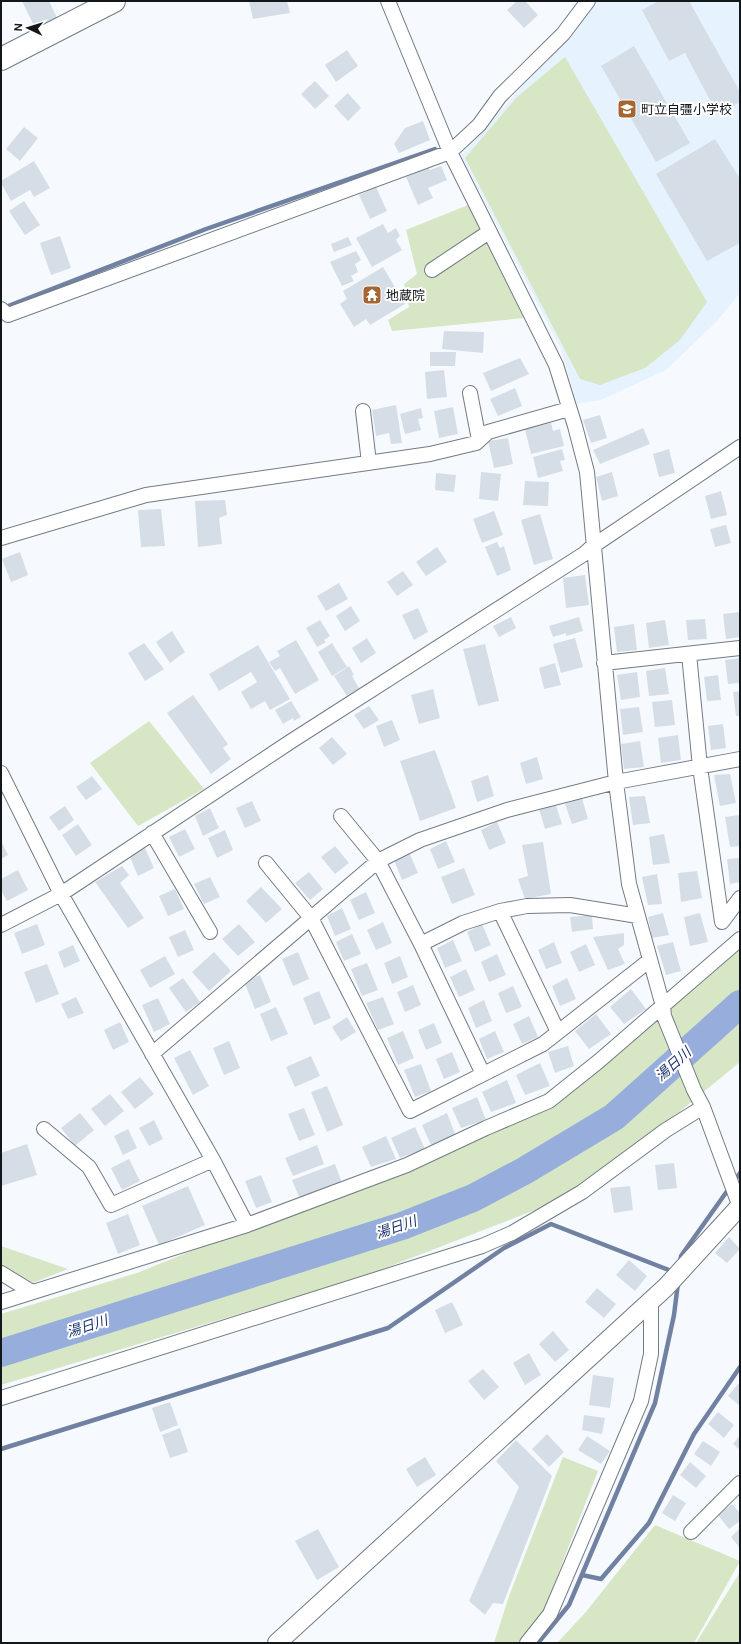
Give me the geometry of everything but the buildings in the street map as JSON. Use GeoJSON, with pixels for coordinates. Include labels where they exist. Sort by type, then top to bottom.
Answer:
{"type":"FeatureCollection","features":[{"type":"Feature","properties":{"kind":"main road"},"geometry":{"type":"LineString","coordinates":[[1,59],[114,1]]}},
{"type":"Feature","properties":{"kind":"street"},"geometry":{"type":"LineString","coordinates":[[277,1643],[651,1301],[670,1282],[739,1204],[703,1107],[694,1090],[664,1011],[629,884],[616,782],[587,472],[569,409],[556,365],[450,152],[388,1]]}},
{"type":"Feature","properties":{"kind":"street"},"geometry":{"type":"LineString","coordinates":[[4,312],[450,152],[479,125],[500,96],[563,34],[588,1]]}},
{"type":"Feature","properties":{"kind":"street"},"geometry":{"type":"LineString","coordinates":[[432,270],[489,232]]}},
{"type":"Feature","properties":{"kind":"street"},"geometry":{"type":"LineString","coordinates":[[470,393],[479,440]]}},
{"type":"Feature","properties":{"kind":"street"},"geometry":{"type":"LineString","coordinates":[[1,538],[146,495],[430,454],[476,443],[488,432],[569,409]]}},
{"type":"Feature","properties":{"kind":"street"},"geometry":{"type":"LineString","coordinates":[[363,411],[369,463]]}},
{"type":"Feature","properties":{"kind":"street"},"geometry":{"type":"LineString","coordinates":[[1,925],[61,894],[290,742],[584,554],[593,546],[740,447]]}},
{"type":"Feature","properties":{"kind":"street"},"geometry":{"type":"LineString","coordinates":[[604,663],[740,648]]}},
{"type":"Feature","properties":{"kind":"street"},"geometry":{"type":"LineString","coordinates":[[689,654],[700,767],[722,922],[740,898]]}},
{"type":"Feature","properties":{"kind":"street"},"geometry":{"type":"LineString","coordinates":[[152,1054],[378,861],[420,840],[507,810],[616,782],[740,759]]}},
{"type":"Feature","properties":{"kind":"street"},"geometry":{"type":"LineString","coordinates":[[1,773],[61,894],[213,1160],[247,1225]]}},
{"type":"Feature","properties":{"kind":"street"},"geometry":{"type":"LineString","coordinates":[[341,816],[378,861],[421,944],[483,1074]]}},
{"type":"Feature","properties":{"kind":"street"},"geometry":{"type":"LineString","coordinates":[[152,833],[210,932]]}},
{"type":"Feature","properties":{"kind":"street"},"geometry":{"type":"LineString","coordinates":[[266,863],[311,918],[410,1110],[543,1044],[650,960]]}},
{"type":"Feature","properties":{"kind":"street"},"geometry":{"type":"LineString","coordinates":[[421,944],[463,923],[500,911],[527,906],[570,905],[638,916]]}},
{"type":"Feature","properties":{"kind":"street"},"geometry":{"type":"LineString","coordinates":[[500,911],[558,1032]]}},
{"type":"Feature","properties":{"kind":"street"},"geometry":{"type":"LineString","coordinates":[[1,1302],[247,1225],[407,1165],[486,1128],[549,1101],[664,1011],[740,939]]}},
{"type":"Feature","properties":{"kind":"street"},"geometry":{"type":"LineString","coordinates":[[1,1398],[482,1246],[512,1233],[582,1192],[666,1130],[703,1107]]}},
{"type":"Feature","properties":{"kind":"street"},"geometry":{"type":"LineString","coordinates":[[44,1128],[88,1167],[111,1205],[213,1160]]}},
{"type":"Feature","properties":{"kind":"street"},"geometry":{"type":"LineString","coordinates":[[1,1272],[32,1292]]}},
{"type":"Feature","properties":{"kind":"street"},"geometry":{"type":"LineString","coordinates":[[527,1643],[550,1614],[641,1401],[651,1354],[651,1301]]}},
{"type":"Feature","properties":{"kind":"street"},"geometry":{"type":"LineString","coordinates":[[691,1532],[740,1483]]}},
{"type":"Feature","properties":{"kind":"shaded area"},"geometry":{"type":"Polygon","coordinates":[[[594,1],[740,1],[740,293],[717,321],[666,370],[601,400],[577,404],[560,347],[461,156],[566,36],[594,1]]]}},
{"type":"Feature","properties":{"kind":"green space"},"geometry":{"type":"Polygon","coordinates":[[[565,57],[707,302],[680,340],[645,368],[600,385],[580,379],[465,158],[517,97],[565,57]]]}},
{"type":"Feature","properties":{"kind":"green space"},"geometry":{"type":"Polygon","coordinates":[[[468,205],[524,318],[392,331],[388,320],[409,307],[404,284],[417,274],[406,230],[468,205]]]}},
{"type":"Feature","properties":{"kind":"green space"},"geometry":{"type":"Polygon","coordinates":[[[149,721],[204,789],[138,826],[90,763],[149,721]]]}},
{"type":"Feature","properties":{"kind":"green space"},"geometry":{"type":"Polygon","coordinates":[[[740,934],[740,1062],[582,1192],[357,1279],[1,1385],[1,1314],[137,1273],[389,1171],[593,1070],[740,934]]]}},
{"type":"Feature","properties":{"kind":"green space"},"geometry":{"type":"Polygon","coordinates":[[[1,1246],[68,1269],[30,1284],[1,1266],[1,1246]]]}},
{"type":"Feature","properties":{"kind":"green space"},"geometry":{"type":"Polygon","coordinates":[[[563,1457],[598,1471],[542,1615],[518,1643],[494,1643],[509,1596],[563,1457]]]}},
{"type":"Feature","properties":{"kind":"green space"},"geometry":{"type":"Polygon","coordinates":[[[655,1525],[740,1561],[694,1643],[557,1643],[585,1613],[655,1525]]]}},
{"type":"Feature","properties":{"kind":"green space"},"geometry":{"type":"Polygon","coordinates":[[[740,1572],[740,1643],[696,1643],[740,1572]]]}},
{"type":"Feature","properties":{"kind":"waterway"},"geometry":{"type":"LineString","coordinates":[[3,308],[206,229],[435,149]]}},
{"type":"Feature","properties":{"kind":"waterway","name":"湯日川"},"geometry":{"type":"LineString","coordinates":[[1,1353],[402,1226],[473,1198],[524,1171],[614,1117],[740,1004]]}},
{"type":"Feature","properties":{"kind":"waterway"},"geometry":{"type":"LineString","coordinates":[[734,1181],[740,1173]]}},
{"type":"Feature","properties":{"kind":"waterway"},"geometry":{"type":"LineString","coordinates":[[680,1262],[681,1256],[730,1187]]}},
{"type":"Feature","properties":{"kind":"waterway"},"geometry":{"type":"LineString","coordinates":[[1,1449],[388,1328],[504,1248],[551,1224],[674,1272]]}},
{"type":"Feature","properties":{"kind":"waterway"},"geometry":{"type":"LineString","coordinates":[[538,1643],[569,1605],[655,1403],[674,1315],[678,1283]]}},
{"type":"Feature","properties":{"kind":"waterway"},"geometry":{"type":"LineString","coordinates":[[582,1575],[601,1579],[649,1523],[694,1434],[740,1367]]}},
{"type":"Feature","properties":{"kind":"place","name":"町立自彊小学校"},"geometry":{"type":"Point","coordinates":[627,109]}},
{"type":"Feature","properties":{"kind":"place","name":"地蔵院"},"geometry":{"type":"Point","coordinates":[372,295]}}]}
